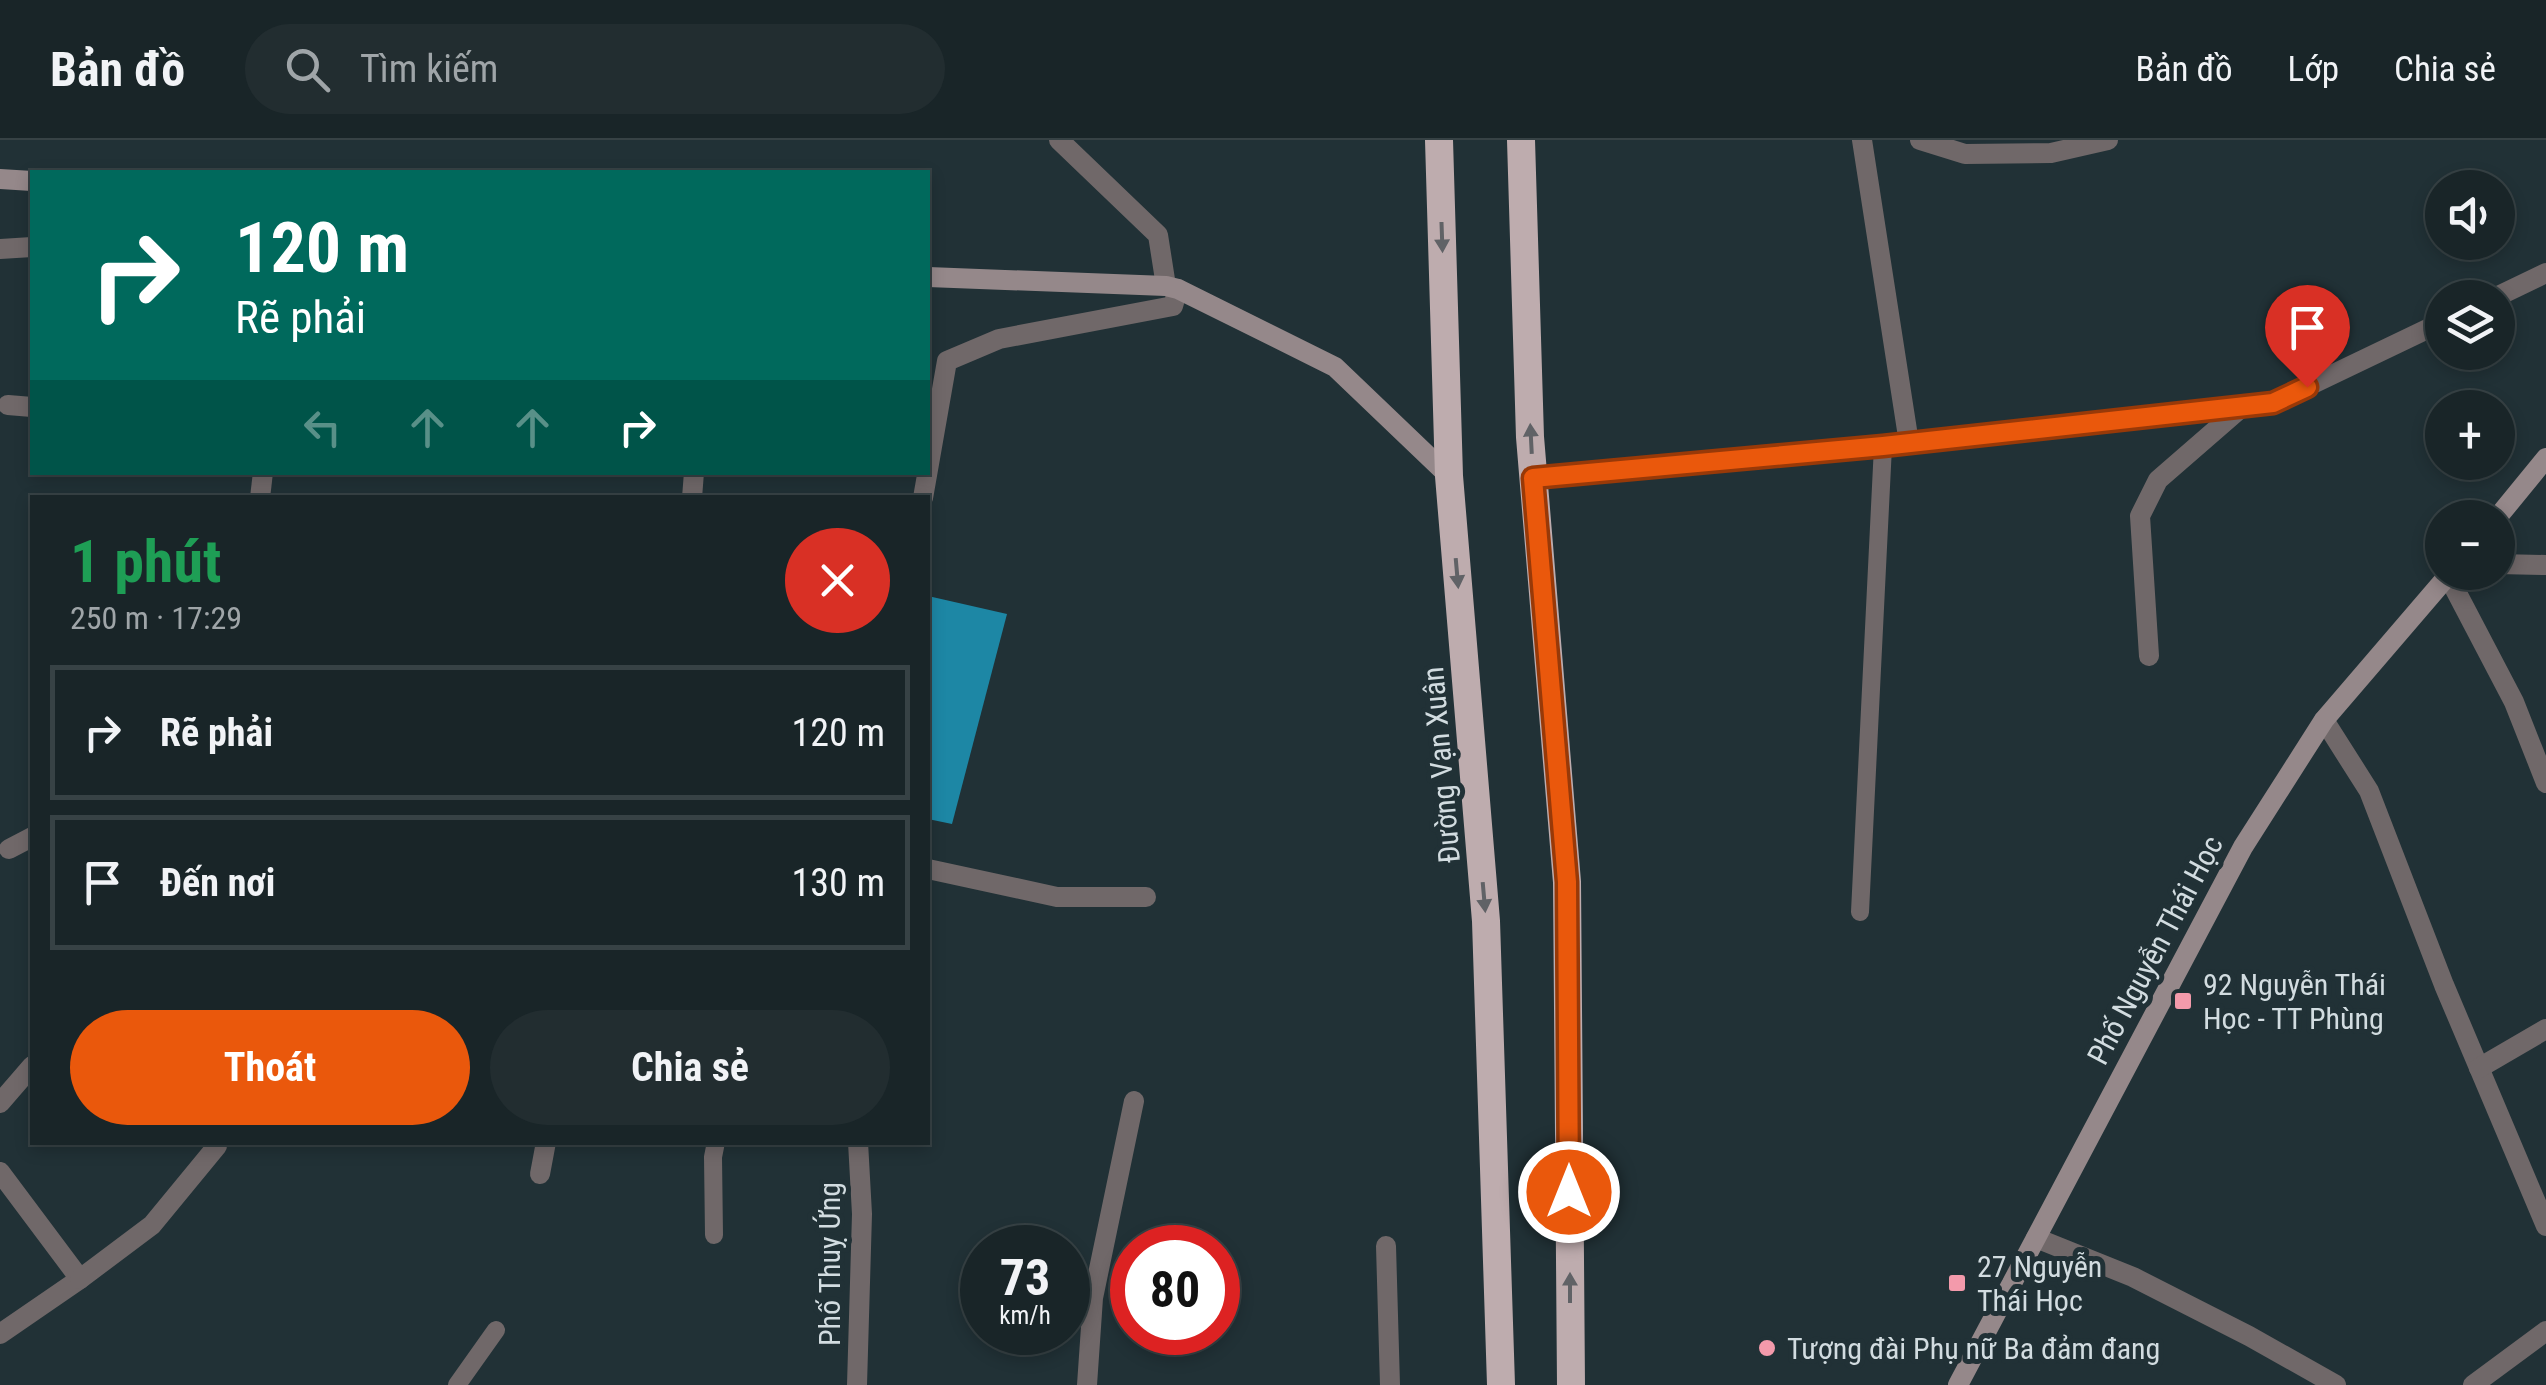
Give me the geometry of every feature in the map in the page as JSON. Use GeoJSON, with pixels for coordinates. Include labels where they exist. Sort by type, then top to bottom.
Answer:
{"type":"FeatureCollection","features":[{"type":"Feature","properties":{"kind":"highway","name":"Đường Vạn Xuân"},"geometry":{"type":"LineString","coordinates":[[1439,140],[1450,476],[1486,921],[1500,1385]]}},
{"type":"Feature","properties":{"kind":"highway"},"geometry":{"type":"LineString","coordinates":[[1521,140],[1533,478],[1567,882],[1570,1385]]}},
{"type":"Feature","properties":{"kind":"main road"},"geometry":{"type":"LineString","coordinates":[[0,180],[30,181]]}},
{"type":"Feature","properties":{"kind":"main road"},"geometry":{"type":"LineString","coordinates":[[930,276],[1172,288],[1335,368],[1450,476]]}},
{"type":"Feature","properties":{"kind":"main road"},"geometry":{"type":"LineString","coordinates":[[2511,500],[2546,458]]}},
{"type":"Feature","properties":{"kind":"main road","name":"Phố Nguyễn Thái Học"},"geometry":{"type":"LineString","coordinates":[[1958,1385],[2243,847],[2324,720],[2436,590]]}},
{"type":"Feature","properties":{"kind":"street"},"geometry":{"type":"LineString","coordinates":[[930,434],[937,360],[999,339],[1173,306],[1158,235],[1060,140]]}},
{"type":"Feature","properties":{"kind":"street"},"geometry":{"type":"LineString","coordinates":[[1862,140],[1909,443]]}},
{"type":"Feature","properties":{"kind":"street"},"geometry":{"type":"LineString","coordinates":[[1920,140],[1965,154],[2051,154],[2108,140]]}},
{"type":"Feature","properties":{"kind":"street"},"geometry":{"type":"LineString","coordinates":[[0,249],[30,247]]}},
{"type":"Feature","properties":{"kind":"street"},"geometry":{"type":"LineString","coordinates":[[2515,288],[2546,273]]}},
{"type":"Feature","properties":{"kind":"street"},"geometry":{"type":"LineString","coordinates":[[1533,478],[1883,446],[2273,403],[2425,330]]}},
{"type":"Feature","properties":{"kind":"street"},"geometry":{"type":"LineString","coordinates":[[8,405],[30,406]]}},
{"type":"Feature","properties":{"kind":"street"},"geometry":{"type":"LineString","coordinates":[[2148,656],[2140,516],[2158,480],[2242,406]]}},
{"type":"Feature","properties":{"kind":"street"},"geometry":{"type":"LineString","coordinates":[[2515,564],[2546,565]]}},
{"type":"Feature","properties":{"kind":"street"},"geometry":{"type":"LineString","coordinates":[[2458,590],[2514,702],[2546,783]]}},
{"type":"Feature","properties":{"kind":"street"},"geometry":{"type":"LineString","coordinates":[[2324,720],[2369,792],[2444,985],[2546,1226]]}},
{"type":"Feature","properties":{"kind":"street"},"geometry":{"type":"LineString","coordinates":[[9,849],[30,839]]}},
{"type":"Feature","properties":{"kind":"street"},"geometry":{"type":"LineString","coordinates":[[930,868],[1058,897],[1146,897]]}},
{"type":"Feature","properties":{"kind":"street"},"geometry":{"type":"LineString","coordinates":[[2479,1068],[2546,1029]]}},
{"type":"Feature","properties":{"kind":"street"},"geometry":{"type":"LineString","coordinates":[[0,1104],[30,1068]]}},
{"type":"Feature","properties":{"kind":"street"},"geometry":{"type":"LineString","coordinates":[[1087,1385],[1093,1298],[1134,1101]]}},
{"type":"Feature","properties":{"kind":"street"},"geometry":{"type":"LineString","coordinates":[[540,1174],[545,1145]]}},
{"type":"Feature","properties":{"kind":"street","name":"Phố Thuỵ Ứng"},"geometry":{"type":"LineString","coordinates":[[858,1145],[862,1214],[858,1385]]}},
{"type":"Feature","properties":{"kind":"street"},"geometry":{"type":"LineString","coordinates":[[0,1334],[152,1225],[217,1146]]}},
{"type":"Feature","properties":{"kind":"street"},"geometry":{"type":"LineString","coordinates":[[0,1172],[80,1279]]}},
{"type":"Feature","properties":{"kind":"street"},"geometry":{"type":"LineString","coordinates":[[2036,1238],[2133,1277],[2336,1385]]}},
{"type":"Feature","properties":{"kind":"street"},"geometry":{"type":"LineString","coordinates":[[1386,1246],[1390,1385]]}},
{"type":"Feature","properties":{"kind":"street"},"geometry":{"type":"LineString","coordinates":[[2473,1385],[2546,1332]]}},
{"type":"Feature","properties":{"kind":"lane"},"geometry":{"type":"LineString","coordinates":[[1860,912],[1883,446]]}},
{"type":"Feature","properties":{"kind":"lane"},"geometry":{"type":"LineString","coordinates":[[714,1235],[715,1145]]}},
{"type":"Feature","properties":{"kind":"lane"},"geometry":{"type":"LineString","coordinates":[[457,1385],[496,1330]]}},
{"type":"Feature","properties":{"kind":"water"},"geometry":{"type":"Polygon","coordinates":[[[930,596],[1007,614],[952,824],[930,819],[930,596]]]}},
{"type":"Feature","properties":{"kind":"place","name":"92 Nguyễn Thái Học - TT Phùng"},"geometry":{"type":"Point","coordinates":[2183,1001]}},
{"type":"Feature","properties":{"kind":"place","name":"27 Nguyễn Thái Học"},"geometry":{"type":"Point","coordinates":[1957,1283]}},
{"type":"Feature","properties":{"kind":"place","name":"Tượng đài Phụ nữ Ba đảm đang"},"geometry":{"type":"Point","coordinates":[1767,1348]}},
{"type":"Feature","properties":{"kind":"route"},"geometry":{"type":"LineString","coordinates":[[1569,1192],[1567,882],[1533,478],[1883,446],[2273,403],[2307,387]]}}]}
